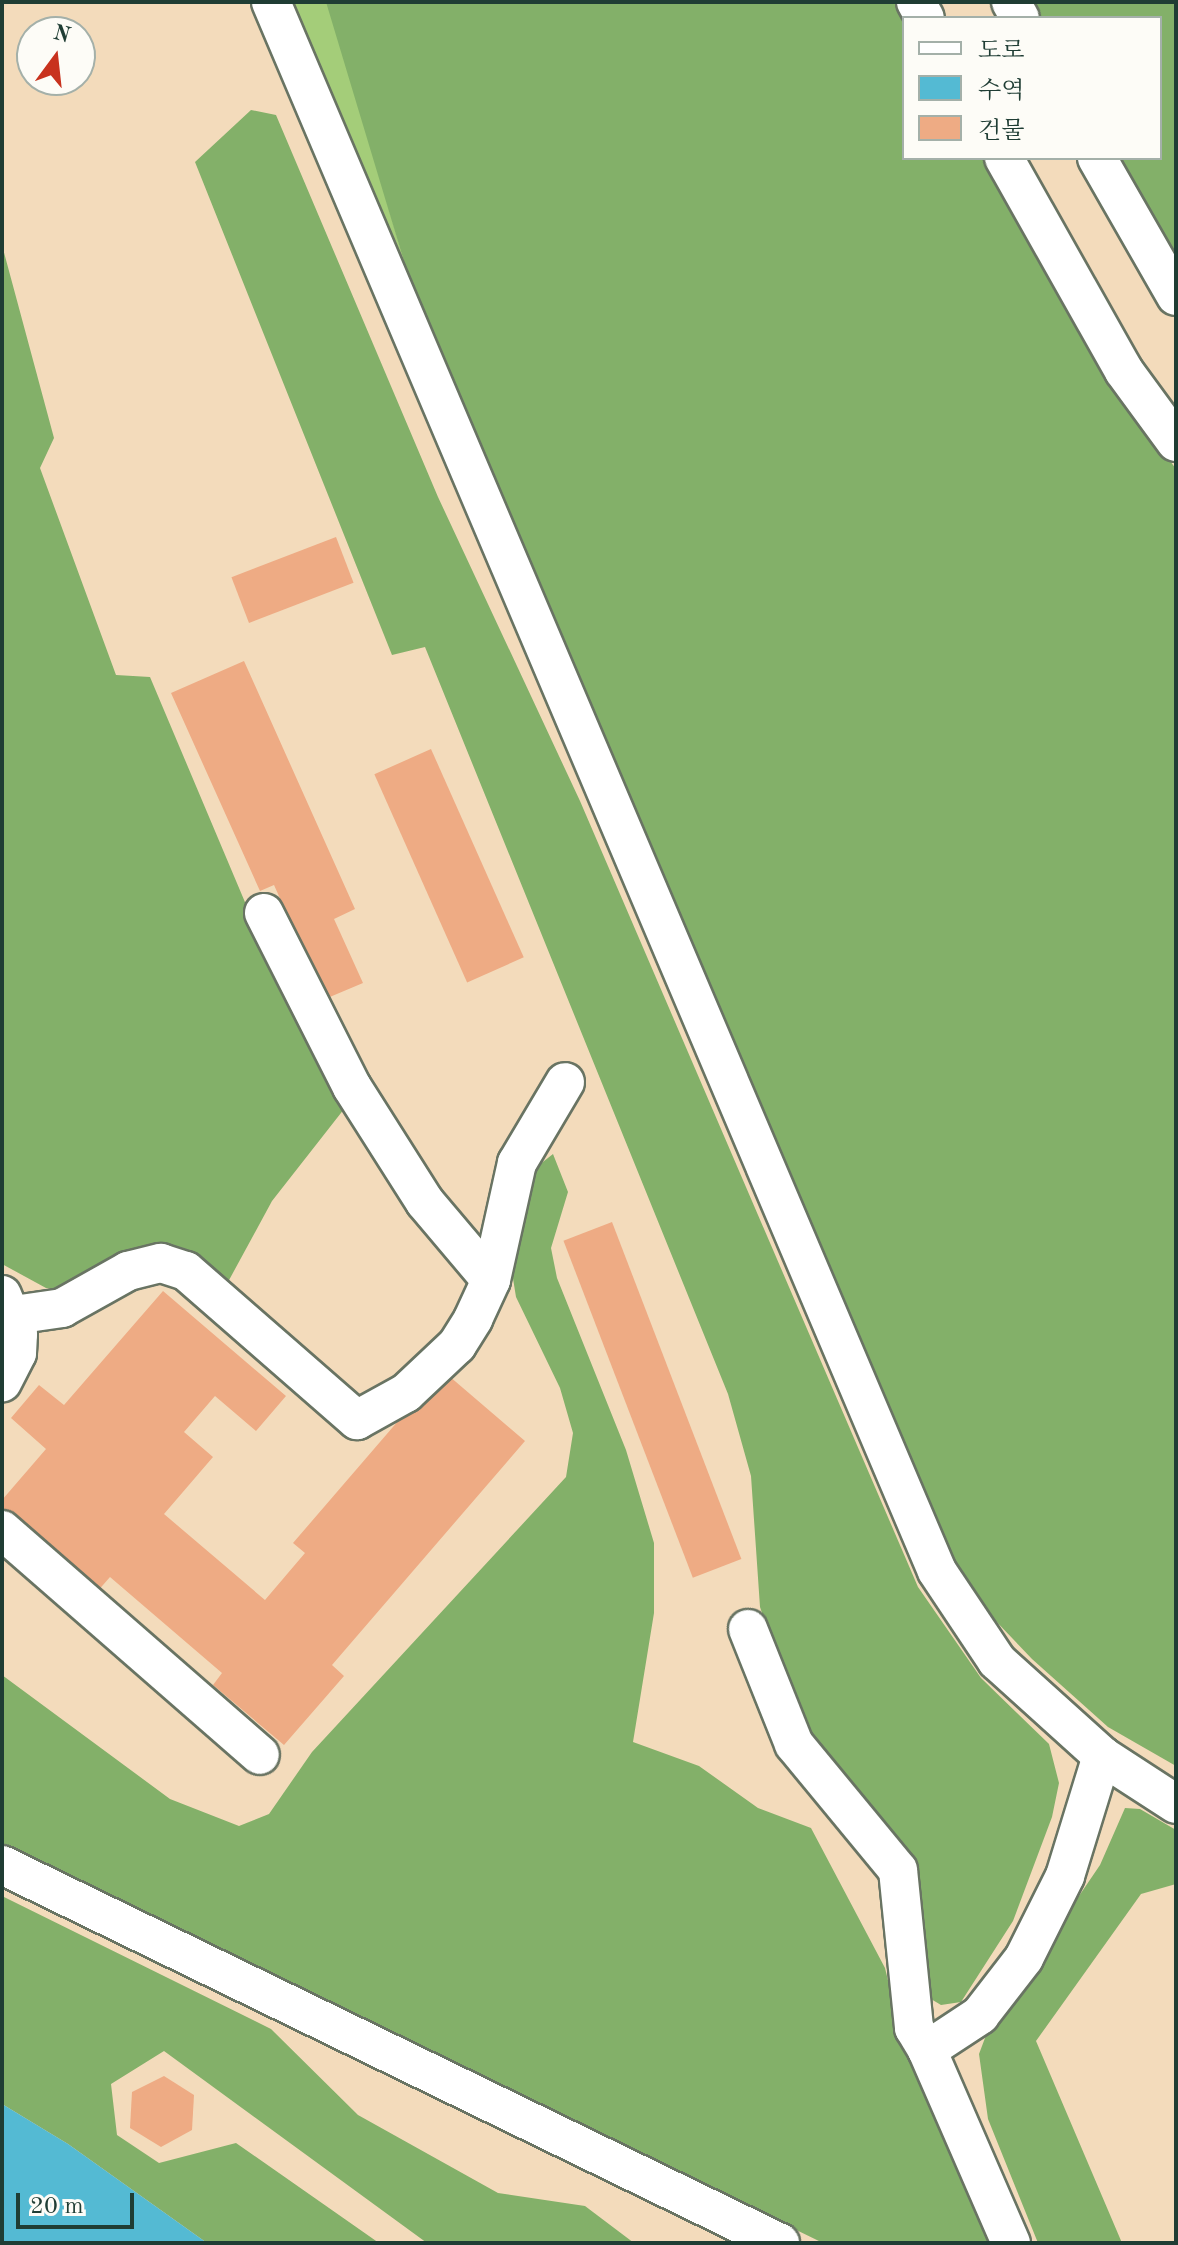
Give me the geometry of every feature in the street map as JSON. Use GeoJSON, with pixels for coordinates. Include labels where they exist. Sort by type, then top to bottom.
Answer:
{"type":"FeatureCollection","features":[{"type":"Feature","properties":{"kind":"street"},"geometry":{"type":"LineString","coordinates":[[271,2],[937,1571],[997,1661],[1102,1756],[1176,1804]]}},
{"type":"Feature","properties":{"kind":"street"},"geometry":{"type":"LineString","coordinates":[[1005,160],[1124,371],[1176,442]]}},
{"type":"Feature","properties":{"kind":"street"},"geometry":{"type":"LineString","coordinates":[[1098,160],[1176,296]]}},
{"type":"Feature","properties":{"kind":"street"},"geometry":{"type":"LineString","coordinates":[[264,913],[352,1087],[425,1202],[491,1280]]}},
{"type":"Feature","properties":{"kind":"street"},"geometry":{"type":"LineString","coordinates":[[2,1382],[17,1353],[8,1305],[62,1308],[128,1271],[161,1263],[186,1271],[357,1420],[406,1393],[457,1345],[491,1280],[517,1163],[565,1082]]}},
{"type":"Feature","properties":{"kind":"street"},"geometry":{"type":"LineString","coordinates":[[2,1530],[260,1755]]}},
{"type":"Feature","properties":{"kind":"street"},"geometry":{"type":"LineString","coordinates":[[748,1629],[794,1744],[898,1870],[914,2028],[927,2050],[1011,2243]]}},
{"type":"Feature","properties":{"kind":"street"},"geometry":{"type":"LineString","coordinates":[[927,2050],[980,2015],[1024,1958],[1065,1876],[1102,1756]]}},
{"type":"Feature","properties":{"kind":"street"},"geometry":{"type":"LineString","coordinates":[[2,1865],[780,2243]]}},
{"type":"Feature","properties":{"kind":"green space"},"geometry":{"type":"Polygon","coordinates":[[[288,2],[326,2],[333,17],[409,278],[288,2]]]}},
{"type":"Feature","properties":{"kind":"green space"},"geometry":{"type":"Polygon","coordinates":[[[326,2],[896,2],[904,16],[902,160],[985,160],[1110,380],[1176,469],[1176,1766],[1108,1727],[1032,1659],[991,1616],[949,1558],[409,278],[326,2]]]}},
{"type":"Feature","properties":{"kind":"green space"},"geometry":{"type":"Polygon","coordinates":[[[1024,2],[1176,2],[1176,276],[1111,160],[1162,160],[1162,16],[1032,16],[1024,2]]]}},
{"type":"Feature","properties":{"kind":"green space"},"geometry":{"type":"Polygon","coordinates":[[[251,110],[276,115],[438,497],[580,801],[918,1587],[981,1678],[1049,1744],[1059,1783],[1052,1817],[1013,1921],[961,2002],[941,2005],[926,1996],[916,1928],[802,1734],[760,1607],[751,1476],[728,1394],[425,647],[392,655],[195,162],[251,110]]]}},
{"type":"Feature","properties":{"kind":"green space"},"geometry":{"type":"Polygon","coordinates":[[[2,245],[54,438],[40,468],[116,675],[150,677],[250,914],[348,1104],[272,1201],[228,1282],[193,1258],[64,1291],[46,1288],[2,1264],[2,245]]]}},
{"type":"Feature","properties":{"kind":"green space"},"geometry":{"type":"Polygon","coordinates":[[[553,1154],[568,1192],[551,1248],[557,1278],[626,1450],[654,1543],[654,1613],[633,1742],[699,1766],[758,1808],[811,1828],[885,1968],[904,2046],[994,2243],[823,2243],[2,1843],[2,1675],[170,1799],[239,1826],[269,1814],[312,1752],[566,1477],[573,1433],[560,1388],[516,1297],[510,1260],[521,1204],[539,1165],[553,1154]]]}},
{"type":"Feature","properties":{"kind":"green space"},"geometry":{"type":"Polygon","coordinates":[[[1125,1808],[1140,1809],[1176,1830],[1176,1884],[1141,1894],[1036,2041],[1122,2243],[1038,2243],[988,2119],[979,2054],[988,2030],[1100,1865],[1125,1808]]]}},
{"type":"Feature","properties":{"kind":"green space"},"geometry":{"type":"Polygon","coordinates":[[[2,1896],[271,2029],[358,2115],[498,2193],[585,2206],[634,2243],[427,2243],[164,2051],[111,2084],[117,2135],[159,2163],[236,2143],[379,2243],[207,2243],[68,2144],[2,2104],[2,1896]]]}},
{"type":"Feature","properties":{"kind":"water"},"geometry":{"type":"Polygon","coordinates":[[[2,2104],[68,2144],[207,2243],[2,2243],[2,2104]]]}},
{"type":"Feature","properties":{"kind":"building"},"geometry":{"type":"Polygon","coordinates":[[[336,537],[354,583],[249,623],[231,577],[336,537]]]}},
{"type":"Feature","properties":{"kind":"building"},"geometry":{"type":"Polygon","coordinates":[[[244,661],[355,909],[334,919],[363,983],[325,999],[274,885],[260,891],[171,693],[244,661]]]}},
{"type":"Feature","properties":{"kind":"building"},"geometry":{"type":"Polygon","coordinates":[[[431,749],[524,957],[467,983],[374,774],[431,749]]]}},
{"type":"Feature","properties":{"kind":"building"},"geometry":{"type":"Polygon","coordinates":[[[612,1222],[741,1559],[693,1578],[563,1241],[612,1222]]]}},
{"type":"Feature","properties":{"kind":"building"},"geometry":{"type":"Polygon","coordinates":[[[163,1291],[286,1396],[256,1431],[215,1396],[184,1432],[213,1457],[164,1514],[265,1600],[305,1553],[293,1543],[442,1370],[525,1441],[332,1665],[344,1676],[284,1745],[213,1685],[222,1673],[110,1577],[96,1593],[2,1530],[2,1500],[46,1449],[11,1418],[39,1385],[64,1405],[163,1291]]]}},
{"type":"Feature","properties":{"kind":"building"},"geometry":{"type":"Polygon","coordinates":[[[164,2076],[194,2095],[192,2130],[161,2147],[130,2128],[132,2092],[164,2076]]]}}]}
